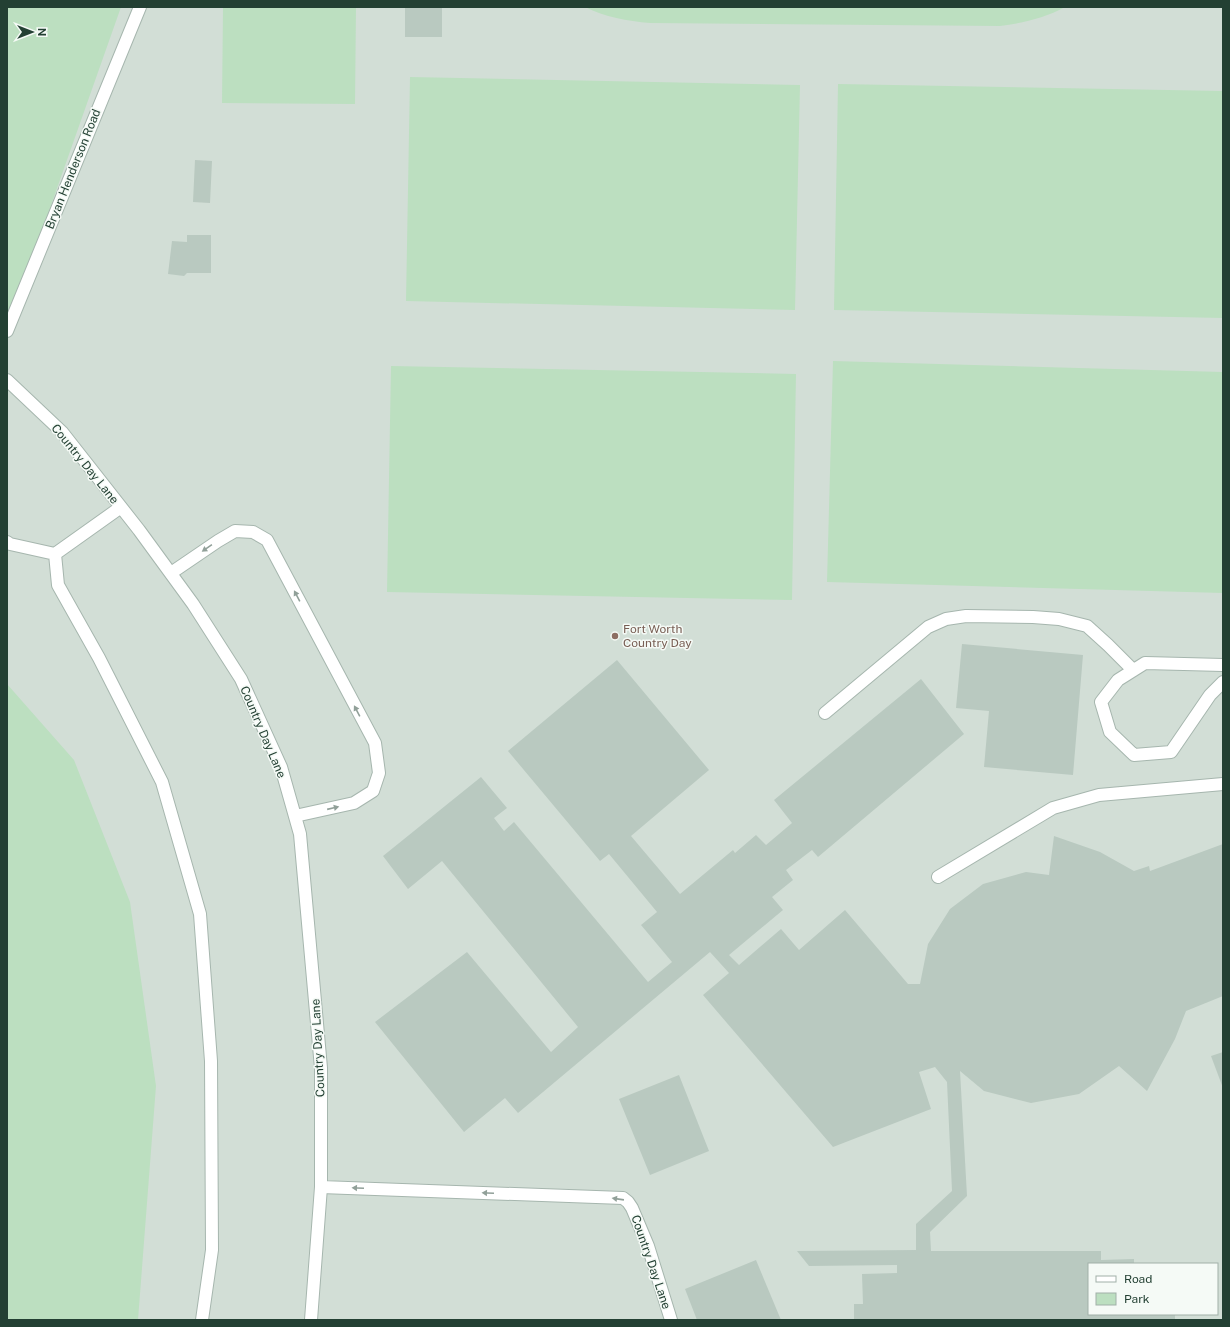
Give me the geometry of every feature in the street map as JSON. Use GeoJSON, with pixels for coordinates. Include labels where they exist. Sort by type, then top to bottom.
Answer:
{"type":"FeatureCollection","features":[{"type":"Feature","properties":{"kind":"street","name":"Bryan Henderson Road"},"geometry":{"type":"LineString","coordinates":[[7,331],[140,7]]}},
{"type":"Feature","properties":{"kind":"street","name":"Country Day Lane"},"geometry":{"type":"LineString","coordinates":[[7,380],[62,432],[139,530],[193,604],[240,679],[281,767],[300,834],[321,1068],[321,1187],[311,1320]]}},
{"type":"Feature","properties":{"kind":"street"},"geometry":{"type":"LineString","coordinates":[[7,542],[10,544],[55,554],[120,507]]}},
{"type":"Feature","properties":{"kind":"street"},"geometry":{"type":"LineString","coordinates":[[170,573],[218,540],[235,531],[253,532],[267,540],[375,744],[378,773],[373,791],[354,803],[295,816]]}},
{"type":"Feature","properties":{"kind":"street"},"geometry":{"type":"LineString","coordinates":[[55,554],[58,585],[99,658],[162,782],[200,914],[212,1061],[212,1250],[202,1320]]}},
{"type":"Feature","properties":{"kind":"street"},"geometry":{"type":"LineString","coordinates":[[825,713],[928,627],[946,620],[966,616],[1032,617],[1075,622],[1087,626],[1133,670]]}},
{"type":"Feature","properties":{"kind":"street"},"geometry":{"type":"LineString","coordinates":[[1223,665],[1145,663],[1118,680],[1101,702],[1110,732],[1134,755],[1171,752],[1210,695],[1223,682]]}},
{"type":"Feature","properties":{"kind":"street"},"geometry":{"type":"LineString","coordinates":[[938,877],[1053,808],[1099,795],[1223,784]]}},
{"type":"Feature","properties":{"kind":"street","name":"Country Day Lane"},"geometry":{"type":"LineString","coordinates":[[321,1187],[623,1198],[632,1208],[648,1246],[671,1320]]}},
{"type":"Feature","properties":{"kind":"shaded area","name":"Fort Worth Country Day"},"geometry":{"type":"Polygon","coordinates":[[[7,7],[1223,7],[1223,1320],[7,1320],[7,7]]]}},
{"type":"Feature","properties":{"kind":"green space"},"geometry":{"type":"Polygon","coordinates":[[[7,7],[121,7],[7,330],[7,7]]]}},
{"type":"Feature","properties":{"kind":"green space"},"geometry":{"type":"Polygon","coordinates":[[[223,7],[356,7],[355,104],[222,103],[223,7]]]}},
{"type":"Feature","properties":{"kind":"green space"},"geometry":{"type":"Polygon","coordinates":[[[585,7],[1065,7],[1034,20],[1000,26],[650,23],[616,18],[585,7]]]}},
{"type":"Feature","properties":{"kind":"green space"},"geometry":{"type":"Polygon","coordinates":[[[410,77],[800,85],[795,310],[406,301],[410,77]]]}},
{"type":"Feature","properties":{"kind":"green space"},"geometry":{"type":"Polygon","coordinates":[[[838,84],[1223,91],[1223,318],[834,310],[838,84]]]}},
{"type":"Feature","properties":{"kind":"green space"},"geometry":{"type":"Polygon","coordinates":[[[833,361],[1223,372],[1223,593],[827,582],[833,361]]]}},
{"type":"Feature","properties":{"kind":"green space"},"geometry":{"type":"Polygon","coordinates":[[[391,366],[796,374],[792,600],[387,592],[391,366]]]}},
{"type":"Feature","properties":{"kind":"green space"},"geometry":{"type":"Polygon","coordinates":[[[7,684],[74,760],[130,902],[156,1086],[138,1320],[7,1320],[7,684]]]}},
{"type":"Feature","properties":{"kind":"building"},"geometry":{"type":"Polygon","coordinates":[[[405,7],[442,7],[442,37],[405,37],[405,7]]]}},
{"type":"Feature","properties":{"kind":"building"},"geometry":{"type":"Polygon","coordinates":[[[195,160],[212,161],[210,203],[193,202],[195,160]]]}},
{"type":"Feature","properties":{"kind":"building"},"geometry":{"type":"Polygon","coordinates":[[[187,235],[211,235],[211,273],[187,273],[184,276],[168,274],[172,241],[187,242],[187,235]]]}},
{"type":"Feature","properties":{"kind":"building"},"geometry":{"type":"Polygon","coordinates":[[[962,644],[1083,655],[1073,775],[984,767],[989,711],[956,708],[962,644]]]}},
{"type":"Feature","properties":{"kind":"building"},"geometry":{"type":"Polygon","coordinates":[[[617,660],[709,770],[631,836],[680,894],[733,850],[735,853],[756,835],[766,845],[792,823],[774,800],[921,679],[964,734],[818,857],[812,850],[786,870],[793,880],[772,897],[783,910],[729,955],[739,965],[781,929],[799,950],[845,910],[908,984],[920,984],[928,944],[950,909],[983,884],[1026,872],[1049,875],[1054,836],[1100,852],[1134,871],[1149,866],[1150,871],[1223,844],[1223,996],[1186,1011],[1175,1039],[1147,1091],[1119,1066],[1079,1094],[1031,1103],[984,1091],[960,1071],[967,1196],[930,1232],[931,1251],[1101,1251],[1101,1260],[1134,1259],[1134,1263],[1088,1263],[1088,1315],[1175,1315],[1175,1320],[854,1320],[854,1304],[863,1304],[862,1274],[897,1273],[897,1265],[809,1266],[797,1251],[916,1250],[916,1224],[952,1191],[947,1082],[935,1067],[919,1072],[931,1109],[833,1147],[703,995],[729,973],[710,952],[518,1113],[505,1098],[464,1132],[375,1022],[467,952],[551,1052],[578,1027],[442,861],[408,889],[383,856],[481,777],[507,808],[494,818],[504,831],[514,822],[648,982],[672,962],[641,925],[657,912],[609,854],[600,861],[508,751],[617,660]]]}},
{"type":"Feature","properties":{"kind":"building"},"geometry":{"type":"Polygon","coordinates":[[[1223,1052],[1223,1088],[1211,1056],[1223,1052]]]}},
{"type":"Feature","properties":{"kind":"building"},"geometry":{"type":"Polygon","coordinates":[[[679,1075],[709,1151],[650,1175],[619,1099],[679,1075]]]}},
{"type":"Feature","properties":{"kind":"building"},"geometry":{"type":"Polygon","coordinates":[[[756,1260],[781,1320],[697,1320],[685,1289],[756,1260]]]}},
{"type":"Feature","properties":{"kind":"place","name":"Fort Worth Country Day"},"geometry":{"type":"Point","coordinates":[615,636]}}]}
